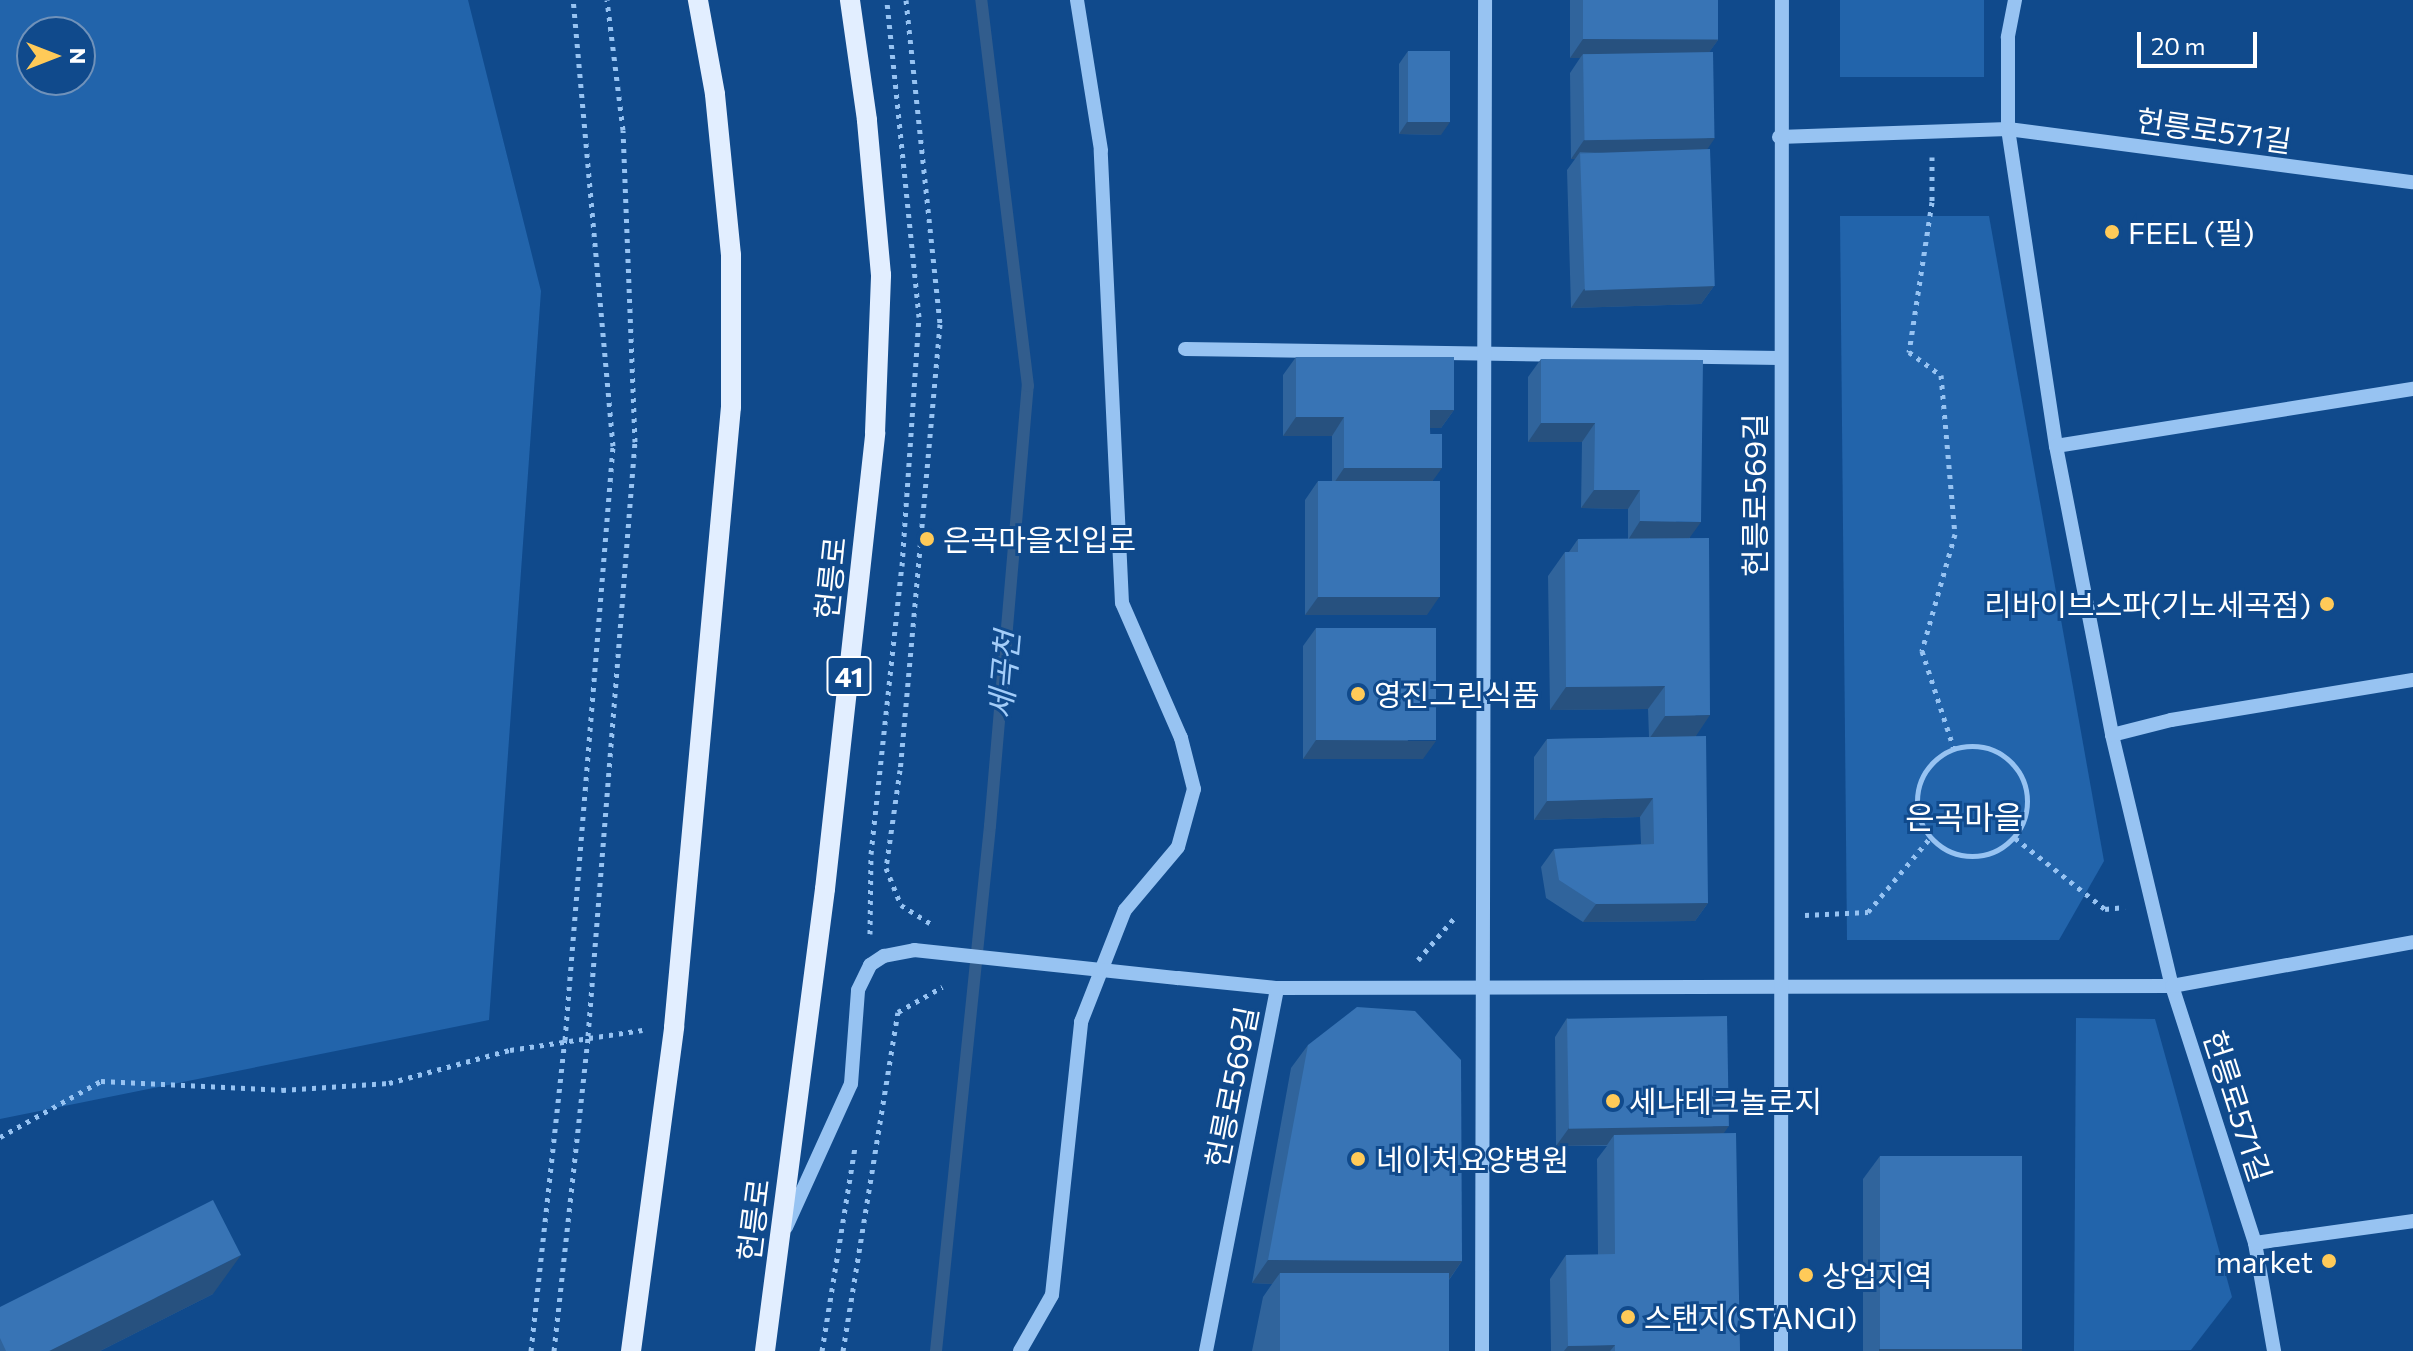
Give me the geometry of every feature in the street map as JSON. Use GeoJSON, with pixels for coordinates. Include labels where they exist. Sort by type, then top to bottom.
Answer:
{"type":"FeatureCollection","features":[{"type":"Feature","properties":{"kind":"main road"},"geometry":{"type":"LineString","coordinates":[[631,1351],[674,1027],[731,407],[731,255],[715,94],[698,0]]}},
{"type":"Feature","properties":{"kind":"main road","name":"헌릉로"},"geometry":{"type":"LineString","coordinates":[[765,1351],[781,1239],[875,433],[881,275],[867,120],[850,0]]}},
{"type":"Feature","properties":{"kind":"street"},"geometry":{"type":"LineString","coordinates":[[1020,1351],[1052,1295],[1081,1022],[1125,910],[1178,847],[1194,789],[1181,738],[1122,603],[1101,150],[1077,0]]}},
{"type":"Feature","properties":{"kind":"street"},"geometry":{"type":"LineString","coordinates":[[1482,1351],[1485,0]]}},
{"type":"Feature","properties":{"kind":"street","name":"헌릉로569길"},"geometry":{"type":"LineString","coordinates":[[1781,1351],[1783,990],[1779,137],[1782,0]]}},
{"type":"Feature","properties":{"kind":"street","name":"헌릉로571길"},"geometry":{"type":"LineString","coordinates":[[2015,0],[2008,37],[2008,129],[2056,446],[2112,735],[2172,986],[2255,1243],[2274,1351]]}},
{"type":"Feature","properties":{"kind":"street"},"geometry":{"type":"LineString","coordinates":[[1779,137],[2008,129]]}},
{"type":"Feature","properties":{"kind":"street","name":"헌릉로571길"},"geometry":{"type":"LineString","coordinates":[[2008,129],[2413,182]]}},
{"type":"Feature","properties":{"kind":"street"},"geometry":{"type":"LineString","coordinates":[[1185,349],[1486,351],[1780,358]]}},
{"type":"Feature","properties":{"kind":"street"},"geometry":{"type":"LineString","coordinates":[[2056,446],[2413,389]]}},
{"type":"Feature","properties":{"kind":"street"},"geometry":{"type":"LineString","coordinates":[[2112,735],[2171,720],[2413,680]]}},
{"type":"Feature","properties":{"kind":"street"},"geometry":{"type":"LineString","coordinates":[[1783,990],[2172,986],[2413,942]]}},
{"type":"Feature","properties":{"kind":"street"},"geometry":{"type":"LineString","coordinates":[[781,1239],[851,1084],[858,990],[870,965],[884,956],[914,950],[1277,988]]}},
{"type":"Feature","properties":{"kind":"street","name":"헌릉로569길"},"geometry":{"type":"LineString","coordinates":[[1206,1351],[1277,988],[1783,990]]}},
{"type":"Feature","properties":{"kind":"street"},"geometry":{"type":"LineString","coordinates":[[2255,1243],[2413,1221]]}},
{"type":"Feature","properties":{"kind":"path"},"geometry":{"type":"LineString","coordinates":[[531,1351],[565,1040],[613,446],[573,0]]}},
{"type":"Feature","properties":{"kind":"path"},"geometry":{"type":"LineString","coordinates":[[554,1351],[588,1036],[635,442],[623,130],[607,0]]}},
{"type":"Feature","properties":{"kind":"path"},"geometry":{"type":"LineString","coordinates":[[870,965],[871,854],[902,566],[919,317],[887,0]]}},
{"type":"Feature","properties":{"kind":"path"},"geometry":{"type":"LineString","coordinates":[[906,0],[940,324],[900,770],[886,868],[901,905],[936,927]]}},
{"type":"Feature","properties":{"kind":"path"},"geometry":{"type":"LineString","coordinates":[[1933,132],[1932,202],[1909,352],[1941,375],[1955,534],[1922,651],[1954,749]]}},
{"type":"Feature","properties":{"kind":"path"},"geometry":{"type":"LineString","coordinates":[[1989,748],[2017,769],[2028,802],[2015,838],[1991,853],[1963,856],[1930,838],[1917,804],[1919,785],[1926,769],[1954,749],[1989,748]]}},
{"type":"Feature","properties":{"kind":"path"},"geometry":{"type":"LineString","coordinates":[[1782,917],[1868,912],[1930,838]]}},
{"type":"Feature","properties":{"kind":"path"},"geometry":{"type":"LineString","coordinates":[[2015,838],[2105,909],[2153,904]]}},
{"type":"Feature","properties":{"kind":"path"},"geometry":{"type":"LineString","coordinates":[[1406,962],[1419,960],[1459,912]]}},
{"type":"Feature","properties":{"kind":"path"},"geometry":{"type":"LineString","coordinates":[[843,1351],[898,1012],[942,987]]}},
{"type":"Feature","properties":{"kind":"path"},"geometry":{"type":"LineString","coordinates":[[0,1137],[101,1081],[282,1090],[389,1083],[565,1040],[674,1027]]}},
{"type":"Feature","properties":{"kind":"path"},"geometry":{"type":"LineString","coordinates":[[822,1351],[856,1141]]}},
{"type":"Feature","properties":{"kind":"shaded area"},"geometry":{"type":"Polygon","coordinates":[[[0,0],[468,0],[541,291],[489,1020],[0,1119],[0,0]]]}},
{"type":"Feature","properties":{"kind":"shaded area"},"geometry":{"type":"Polygon","coordinates":[[[1840,0],[1984,0],[1984,77],[1840,77],[1840,0]]]}},
{"type":"Feature","properties":{"kind":"shaded area"},"geometry":{"type":"Polygon","coordinates":[[[1840,216],[1989,216],[2104,861],[2059,940],[1847,940],[1840,216]]]}},
{"type":"Feature","properties":{"kind":"shaded area"},"geometry":{"type":"Polygon","coordinates":[[[2076,1018],[2155,1019],[2232,1297],[2191,1350],[2074,1351],[2076,1018]]]}},
{"type":"Feature","properties":{"kind":"building"},"geometry":{"type":"Polygon","coordinates":[[[1583,0],[1718,0],[1718,39],[1583,39],[1583,0]]]}},
{"type":"Feature","properties":{"kind":"building"},"geometry":{"type":"Polygon","coordinates":[[[1408,51],[1450,51],[1450,122],[1408,122],[1408,51]]]}},
{"type":"Feature","properties":{"kind":"building"},"geometry":{"type":"Polygon","coordinates":[[[1713,52],[1715,138],[1585,140],[1583,54],[1713,52]]]}},
{"type":"Feature","properties":{"kind":"building"},"geometry":{"type":"Polygon","coordinates":[[[1710,149],[1715,286],[1585,290],[1580,154],[1710,149]]]}},
{"type":"Feature","properties":{"kind":"building"},"geometry":{"type":"Polygon","coordinates":[[[1296,357],[1454,357],[1454,410],[1430,410],[1430,434],[1442,434],[1442,468],[1344,468],[1344,417],[1296,417],[1296,357]]]}},
{"type":"Feature","properties":{"kind":"building"},"geometry":{"type":"Polygon","coordinates":[[[1541,359],[1703,360],[1701,522],[1640,521],[1640,490],[1594,490],[1595,423],[1541,423],[1541,359]]]}},
{"type":"Feature","properties":{"kind":"building"},"geometry":{"type":"Polygon","coordinates":[[[1318,481],[1440,481],[1440,597],[1318,597],[1318,481]]]}},
{"type":"Feature","properties":{"kind":"building"},"geometry":{"type":"Polygon","coordinates":[[[1709,538],[1710,715],[1665,716],[1665,686],[1566,687],[1565,552],[1578,552],[1578,539],[1709,538]]]}},
{"type":"Feature","properties":{"kind":"building"},"geometry":{"type":"Polygon","coordinates":[[[1316,628],[1436,628],[1436,740],[1316,740],[1316,628]]]}},
{"type":"Feature","properties":{"kind":"building"},"geometry":{"type":"Polygon","coordinates":[[[1706,736],[1708,903],[1596,904],[1559,880],[1554,849],[1654,844],[1653,798],[1547,801],[1547,739],[1706,736]]]}},
{"type":"Feature","properties":{"kind":"building"},"geometry":{"type":"Polygon","coordinates":[[[1357,1007],[1415,1011],[1461,1060],[1462,1261],[1268,1260],[1308,1045],[1357,1007]]]}},
{"type":"Feature","properties":{"kind":"building"},"geometry":{"type":"Polygon","coordinates":[[[1727,1016],[1729,1126],[1569,1129],[1567,1019],[1727,1016]]]}},
{"type":"Feature","properties":{"kind":"building"},"geometry":{"type":"Polygon","coordinates":[[[1736,1133],[1740,1351],[1615,1351],[1615,1345],[1568,1346],[1566,1255],[1615,1254],[1614,1135],[1736,1133]]]}},
{"type":"Feature","properties":{"kind":"building"},"geometry":{"type":"Polygon","coordinates":[[[1880,1156],[2022,1156],[2022,1349],[1880,1349],[1880,1156]]]}},
{"type":"Feature","properties":{"kind":"building"},"geometry":{"type":"Polygon","coordinates":[[[213,1200],[241,1255],[49,1351],[6,1351],[0,1338],[0,1307],[213,1200]]]}},
{"type":"Feature","properties":{"kind":"building"},"geometry":{"type":"Polygon","coordinates":[[[1280,1273],[1449,1273],[1449,1351],[1280,1351],[1280,1273]]]}},
{"type":"Feature","properties":{"kind":"waterway","name":"세곡천"},"geometry":{"type":"LineString","coordinates":[[936,1351],[990,826],[1028,386],[981,0]]}},
{"type":"Feature","properties":{"kind":"place","name":"FEEL (필)"},"geometry":{"type":"Point","coordinates":[2112,232]}},
{"type":"Feature","properties":{"kind":"place","name":"은곡마을진입로"},"geometry":{"type":"Point","coordinates":[927,539]}},
{"type":"Feature","properties":{"kind":"place","name":"리바이브스파(기노세곡점)"},"geometry":{"type":"Point","coordinates":[2327,604]}},
{"type":"Feature","properties":{"kind":"place","name":"영진그린식품"},"geometry":{"type":"Point","coordinates":[1358,694]}},
{"type":"Feature","properties":{"kind":"place","name":"세나테크놀로지"},"geometry":{"type":"Point","coordinates":[1613,1101]}},
{"type":"Feature","properties":{"kind":"place","name":"네이처요양병원"},"geometry":{"type":"Point","coordinates":[1358,1159]}},
{"type":"Feature","properties":{"kind":"place","name":"market"},"geometry":{"type":"Point","coordinates":[2329,1261]}},
{"type":"Feature","properties":{"kind":"place","name":"상업지역"},"geometry":{"type":"Point","coordinates":[1806,1275]}},
{"type":"Feature","properties":{"kind":"place","name":"스탠지(STANGI)"},"geometry":{"type":"Point","coordinates":[1628,1317]}},
{"type":"Feature","properties":{"kind":"district","name":"은곡마을"},"geometry":{"type":"Point","coordinates":[1964,816]}}]}
